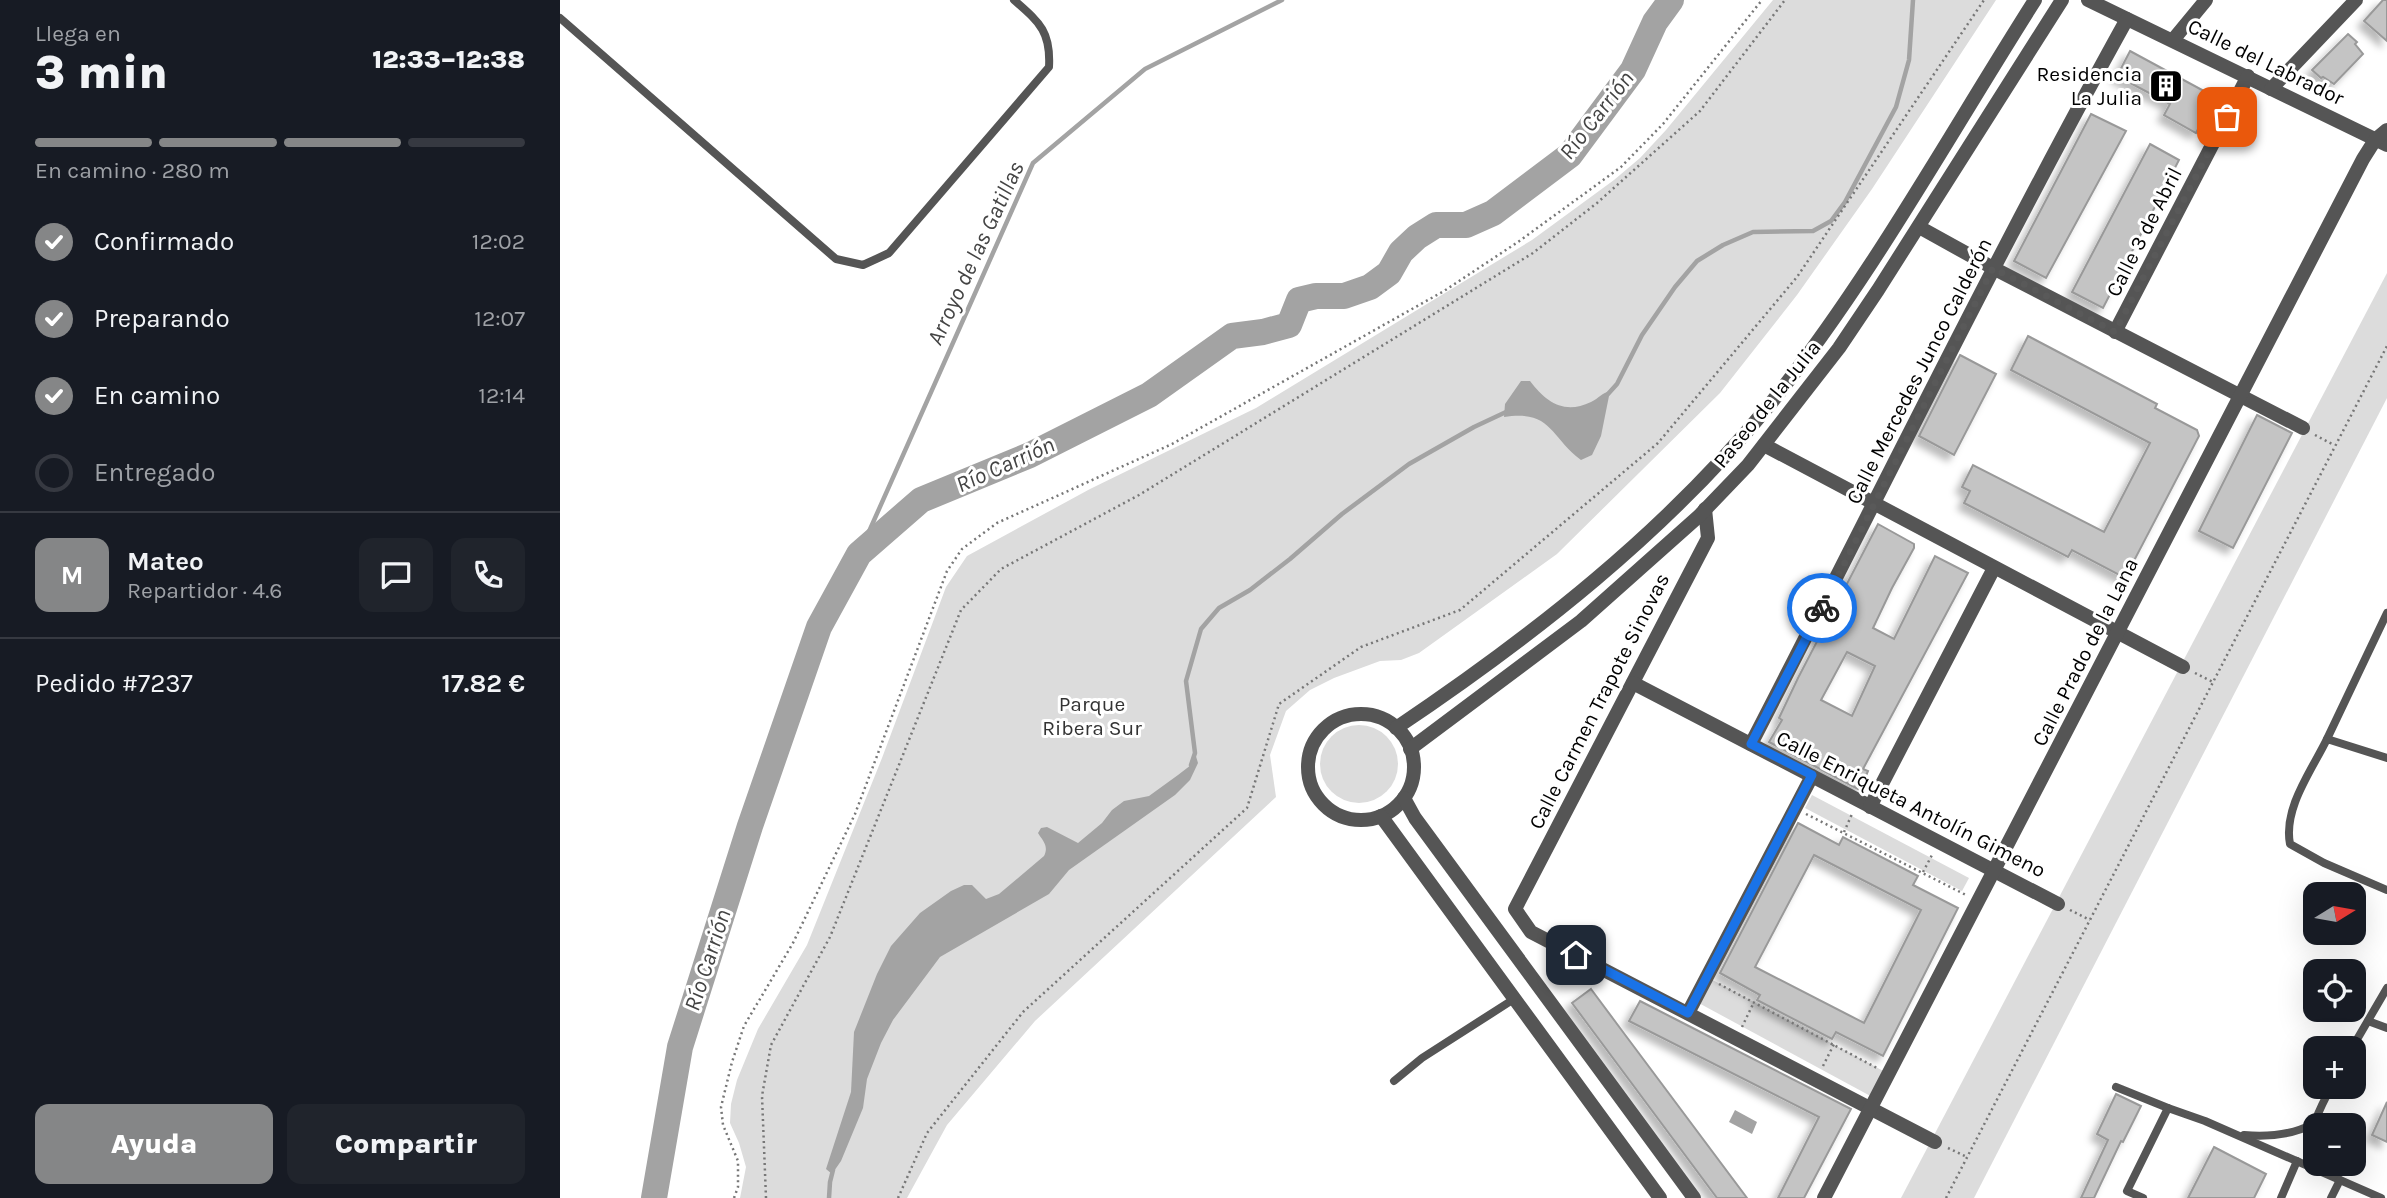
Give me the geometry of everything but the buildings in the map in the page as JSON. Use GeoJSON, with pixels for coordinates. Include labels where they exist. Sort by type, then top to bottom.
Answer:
{"type":"FeatureCollection","features":[{"type":"Feature","properties":{"kind":"street","name":"Paseo de la Julia"},"geometry":{"type":"LineString","coordinates":[[1396,728],[1501,654],[1593,581],[1659,523],[1730,451],[1772,401],[1872,260],[2035,0]]}},
{"type":"Feature","properties":{"kind":"street","name":"Paseo de la Julia"},"geometry":{"type":"LineString","coordinates":[[1410,749],[1581,621],[1705,509],[1764,445],[1839,348],[2062,0]]}},
{"type":"Feature","properties":{"kind":"street","name":"Calle del Labrador"},"geometry":{"type":"LineString","coordinates":[[2088,0],[2381,142]]}},
{"type":"Feature","properties":{"kind":"street"},"geometry":{"type":"LineString","coordinates":[[2173,40],[2206,0]]}},
{"type":"Feature","properties":{"kind":"street"},"geometry":{"type":"LineString","coordinates":[[2271,89],[2357,0]]}},
{"type":"Feature","properties":{"kind":"street","name":"Calle Mercedes Junco Calderón"},"geometry":{"type":"LineString","coordinates":[[1751,744],[1875,505],[1993,268],[2127,19]]}},
{"type":"Feature","properties":{"kind":"street","name":"Calle 3 de Abril"},"geometry":{"type":"LineString","coordinates":[[2115,332],[2248,76]]}},
{"type":"Feature","properties":{"kind":"street","name":"Calle Prado de la Lana"},"geometry":{"type":"LineString","coordinates":[[1824,1198],[2240,397],[2387,130]]}},
{"type":"Feature","properties":{"kind":"street"},"geometry":{"type":"LineString","coordinates":[[1919,227],[2115,332],[2303,428]]}},
{"type":"Feature","properties":{"kind":"street"},"geometry":{"type":"LineString","coordinates":[[1764,445],[2183,667]]}},
{"type":"Feature","properties":{"kind":"street","name":"Calle Carmen Trapote Sinovas"},"geometry":{"type":"LineString","coordinates":[[1688,1013],[1531,932],[1515,909],[1708,538],[1705,509]]}},
{"type":"Feature","properties":{"kind":"street"},"geometry":{"type":"LineString","coordinates":[[1870,807],[1994,568]]}},
{"type":"Feature","properties":{"kind":"street","name":"Calle Enriqueta Antolín Gimeno"},"geometry":{"type":"LineString","coordinates":[[1633,683],[2058,904]]}},
{"type":"Feature","properties":{"kind":"street"},"geometry":{"type":"LineString","coordinates":[[1354,715],[1373,716],[1396,728],[1410,749],[1413,774],[1404,798],[1381,816],[1357,820],[1342,817],[1329,810],[1318,799],[1311,786],[1308,771],[1310,752],[1318,736],[1331,723],[1354,715]]}},
{"type":"Feature","properties":{"kind":"street"},"geometry":{"type":"LineString","coordinates":[[1812,775],[1688,1013],[1935,1142]]}},
{"type":"Feature","properties":{"kind":"street"},"geometry":{"type":"LineString","coordinates":[[1404,798],[1423,830],[1694,1198]]}},
{"type":"Feature","properties":{"kind":"street"},"geometry":{"type":"LineString","coordinates":[[1381,816],[1660,1198]]}},
{"type":"Feature","properties":{"kind":"lane"},"geometry":{"type":"LineString","coordinates":[[560,18],[836,259],[863,265],[889,253],[1049,66],[1051,45],[1037,20],[1014,0]]}},
{"type":"Feature","properties":{"kind":"lane"},"geometry":{"type":"LineString","coordinates":[[2387,613],[2289,820],[2288,833],[2290,844],[2324,863],[2387,890]]}},
{"type":"Feature","properties":{"kind":"lane"},"geometry":{"type":"LineString","coordinates":[[2327,739],[2387,758]]}},
{"type":"Feature","properties":{"kind":"lane"},"geometry":{"type":"LineString","coordinates":[[2359,1036],[2387,988]]}},
{"type":"Feature","properties":{"kind":"lane"},"geometry":{"type":"LineString","coordinates":[[1394,1081],[1422,1058],[1514,999]]}},
{"type":"Feature","properties":{"kind":"lane"},"geometry":{"type":"LineString","coordinates":[[2368,1021],[2387,1028]]}},
{"type":"Feature","properties":{"kind":"lane"},"geometry":{"type":"LineString","coordinates":[[2116,1087],[2303,1162]]}},
{"type":"Feature","properties":{"kind":"lane"},"geometry":{"type":"LineString","coordinates":[[2143,1198],[2125,1194],[2168,1108]]}},
{"type":"Feature","properties":{"kind":"lane"},"geometry":{"type":"LineString","coordinates":[[2237,1135],[2283,1135],[2303,1129]]}},
{"type":"Feature","properties":{"kind":"lane"},"geometry":{"type":"LineString","coordinates":[[2281,1198],[2297,1161]]}},
{"type":"Feature","properties":{"kind":"lane"},"geometry":{"type":"LineString","coordinates":[[2333,1176],[2381,1198]]}},
{"type":"Feature","properties":{"kind":"lane"},"geometry":{"type":"LineString","coordinates":[[2331,1198],[2340,1180]]}},
{"type":"Feature","properties":{"kind":"path"},"geometry":{"type":"LineString","coordinates":[[734,1198],[738,1187],[738,1161],[723,1125],[722,1107],[732,1062],[744,1026],[793,943],[855,814],[942,583],[962,549],[997,523],[1172,444],[1444,291],[1518,242],[1621,167],[1662,124],[1762,0]]}},
{"type":"Feature","properties":{"kind":"path"},"geometry":{"type":"LineString","coordinates":[[766,1198],[762,1096],[771,1045],[830,937],[961,610],[1001,569],[1139,495],[1533,253],[1597,203],[1700,111],[1785,0]]}},
{"type":"Feature","properties":{"kind":"path"},"geometry":{"type":"LineString","coordinates":[[898,1198],[927,1133],[1023,1013],[1247,808],[1279,704],[1360,647],[1460,610],[1658,443],[1797,277],[1984,0]]}},
{"type":"Feature","properties":{"kind":"path"},"geometry":{"type":"LineString","coordinates":[[1946,1198],[2387,346]]}},
{"type":"Feature","properties":{"kind":"path"},"geometry":{"type":"LineString","coordinates":[[2303,428],[2335,446]]}},
{"type":"Feature","properties":{"kind":"path"},"geometry":{"type":"LineString","coordinates":[[2183,667],[2213,681]]}},
{"type":"Feature","properties":{"kind":"path"},"geometry":{"type":"LineString","coordinates":[[1794,808],[1979,901]]}},
{"type":"Feature","properties":{"kind":"path"},"geometry":{"type":"LineString","coordinates":[[1843,832],[1852,814]]}},
{"type":"Feature","properties":{"kind":"path"},"geometry":{"type":"LineString","coordinates":[[1923,872],[1932,855]]}},
{"type":"Feature","properties":{"kind":"path"},"geometry":{"type":"LineString","coordinates":[[2058,904],[2090,920]]}},
{"type":"Feature","properties":{"kind":"path"},"geometry":{"type":"LineString","coordinates":[[1707,977],[1889,1074]]}},
{"type":"Feature","properties":{"kind":"path"},"geometry":{"type":"LineString","coordinates":[[1742,1027],[1754,1002]]}},
{"type":"Feature","properties":{"kind":"path"},"geometry":{"type":"LineString","coordinates":[[1821,1069],[1834,1044]]}},
{"type":"Feature","properties":{"kind":"path"},"geometry":{"type":"LineString","coordinates":[[1935,1142],[1968,1157]]}},
{"type":"Feature","properties":{"kind":"green space","name":"Parque Ribera Sur"},"geometry":{"type":"Polygon","coordinates":[[[1773,0],[1996,0],[1872,189],[1797,295],[1720,393],[1557,554],[1419,653],[1401,660],[1380,661],[1334,678],[1310,690],[1286,711],[1270,755],[1276,797],[1035,1021],[947,1125],[907,1198],[740,1198],[746,1167],[730,1123],[737,1080],[758,1029],[807,945],[882,758],[946,587],[967,556],[1090,489],[1256,408],[1532,240],[1640,158],[1773,0]]]}},
{"type":"Feature","properties":{"kind":"green space"},"geometry":{"type":"Polygon","coordinates":[[[2387,273],[2387,398],[1974,1198],[1901,1198],[2387,273]]]}},
{"type":"Feature","properties":{"kind":"green space"},"geometry":{"type":"Polygon","coordinates":[[[1351,725],[1367,725],[1381,731],[1392,742],[1398,756],[1398,772],[1392,786],[1381,797],[1367,803],[1351,803],[1337,797],[1326,786],[1320,772],[1320,756],[1326,742],[1337,731],[1351,725]]]}},
{"type":"Feature","properties":{"kind":"green space"},"geometry":{"type":"Polygon","coordinates":[[[1812,795],[1969,878],[1962,891],[1805,808],[1812,795]]]}},
{"type":"Feature","properties":{"kind":"green space"},"geometry":{"type":"Polygon","coordinates":[[[1707,977],[1889,1074],[1876,1099],[1695,1001],[1707,977]]]}},
{"type":"Feature","properties":{"kind":"shaded area"},"geometry":{"type":"Polygon","coordinates":[[[1521,381],[1530,381],[1542,395],[1564,407],[1581,406],[1610,391],[1601,436],[1592,455],[1581,460],[1548,427],[1532,417],[1504,417],[1505,404],[1521,381]]]}},
{"type":"Feature","properties":{"kind":"shaded area"},"geometry":{"type":"Polygon","coordinates":[[[1195,753],[1198,763],[1190,780],[1175,795],[1069,870],[1049,894],[940,957],[893,1020],[867,1079],[863,1108],[841,1161],[832,1174],[826,1169],[851,1092],[854,1032],[891,946],[920,913],[964,885],[972,885],[986,899],[999,894],[1044,856],[1046,846],[1038,833],[1041,828],[1047,827],[1078,843],[1124,801],[1149,796],[1191,765],[1195,753]]]}},
{"type":"Feature","properties":{"kind":"shaded area"},"geometry":{"type":"Polygon","coordinates":[[[1735,1110],[1757,1122],[1752,1134],[1729,1122],[1735,1110]]]}},
{"type":"Feature","properties":{"kind":"waterway","name":"Arroyo de las Gatillas"},"geometry":{"type":"LineString","coordinates":[[859,554],[1033,163],[1145,69],[1282,0]]}},
{"type":"Feature","properties":{"kind":"waterway","name":"Río Carrión"},"geometry":{"type":"LineString","coordinates":[[654,1198],[680,1047],[750,826],[819,627],[859,554],[921,500],[1030,455],[1149,395],[1232,336],[1289,325],[1299,300],[1316,296],[1344,296],[1370,287],[1389,273],[1401,252],[1417,237],[1436,225],[1466,225],[1493,213],[1570,155],[1633,70],[1655,22],[1671,0]]}},
{"type":"Feature","properties":{"kind":"waterway"},"geometry":{"type":"LineString","coordinates":[[1608,394],[1617,384],[1642,335],[1675,287],[1697,261],[1723,245],[1753,232],[1813,231],[1831,221],[1845,202],[1896,107],[1909,60],[1913,0]]}},
{"type":"Feature","properties":{"kind":"waterway"},"geometry":{"type":"LineString","coordinates":[[1191,765],[1195,753],[1186,681],[1201,629],[1219,608],[1250,590],[1342,514],[1409,464],[1506,412]]}},
{"type":"Feature","properties":{"kind":"waterway"},"geometry":{"type":"LineString","coordinates":[[829,1198],[833,1170]]}},
{"type":"Feature","properties":{"kind":"way so far"},"geometry":{"type":"LineString","coordinates":[[1822,608],[1993,268],[2115,332],[2227,117]]}},
{"type":"Feature","properties":{"kind":"place","name":"Residencia La Julia"},"geometry":{"type":"Point","coordinates":[2166,86]}},
{"type":"Feature","properties":{"kind":"route"},"geometry":{"type":"LineString","coordinates":[[1576,955],[1688,1013],[1812,775],[1751,744],[1822,608]]}}]}
